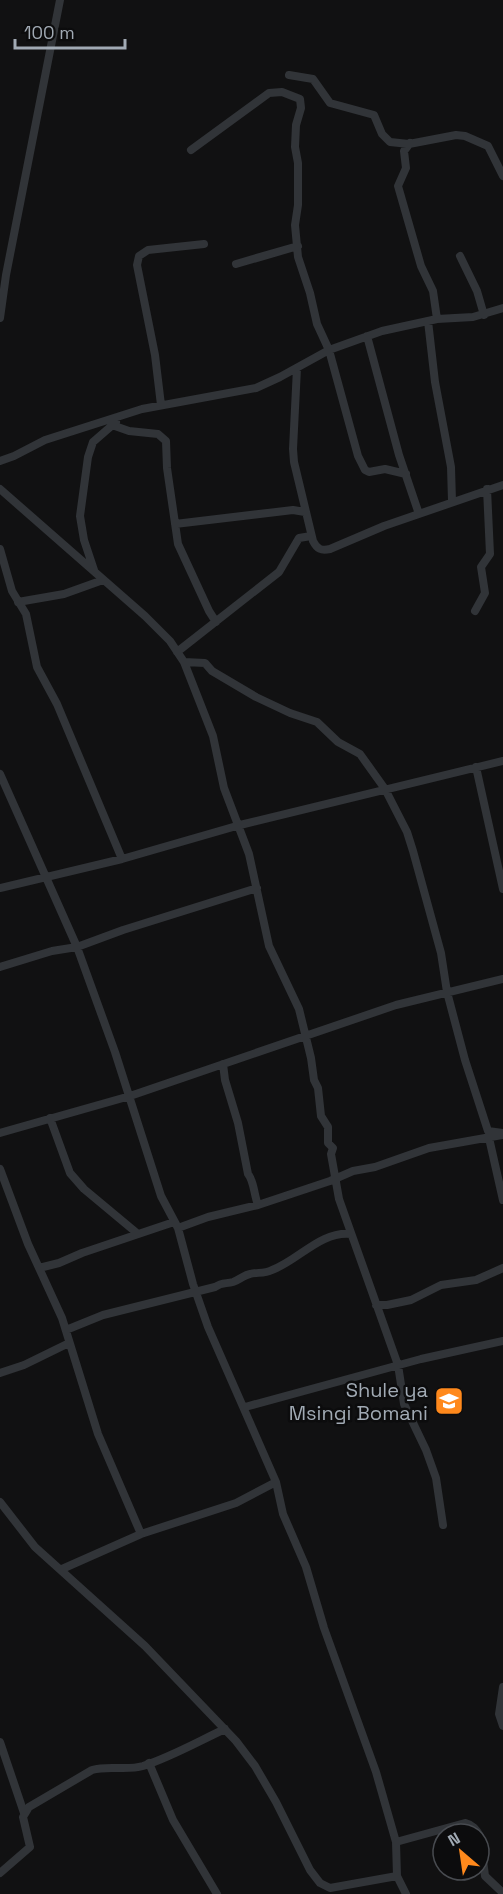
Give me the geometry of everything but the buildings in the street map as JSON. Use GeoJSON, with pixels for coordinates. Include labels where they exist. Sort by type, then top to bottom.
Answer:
{"type":"FeatureCollection","features":[{"type":"Feature","properties":{"kind":"street"},"geometry":{"type":"LineString","coordinates":[[0,318],[6,275],[60,0]]}},
{"type":"Feature","properties":{"kind":"street"},"geometry":{"type":"LineString","coordinates":[[288,75],[313,79],[330,103],[374,115],[382,134],[390,142],[410,143],[456,135],[465,136],[488,146],[503,176]]}},
{"type":"Feature","properties":{"kind":"street"},"geometry":{"type":"LineString","coordinates":[[191,150],[269,93],[282,92],[298,98],[301,108],[296,125],[294,147],[298,163],[298,205],[295,225],[298,258],[310,293],[317,324],[329,350],[358,456],[366,472],[385,469],[406,474]]}},
{"type":"Feature","properties":{"kind":"street"},"geometry":{"type":"LineString","coordinates":[[410,143],[404,153],[406,168],[398,186],[421,267],[433,291],[437,319]]}},
{"type":"Feature","properties":{"kind":"street"},"geometry":{"type":"LineString","coordinates":[[161,405],[155,355],[137,265],[139,256],[148,250],[204,244]]}},
{"type":"Feature","properties":{"kind":"street"},"geometry":{"type":"LineString","coordinates":[[236,264],[298,246]]}},
{"type":"Feature","properties":{"kind":"street"},"geometry":{"type":"LineString","coordinates":[[460,256],[477,291],[484,315]]}},
{"type":"Feature","properties":{"kind":"street"},"geometry":{"type":"LineString","coordinates":[[0,460],[15,456],[45,440],[123,415],[161,405],[256,388],[329,350],[367,336],[437,319],[464,319],[484,315],[503,308]]}},
{"type":"Feature","properties":{"kind":"street"},"geometry":{"type":"LineString","coordinates":[[428,321],[435,382],[451,467],[452,501]]}},
{"type":"Feature","properties":{"kind":"street"},"geometry":{"type":"LineString","coordinates":[[367,336],[380,389],[419,514]]}},
{"type":"Feature","properties":{"kind":"street"},"geometry":{"type":"LineString","coordinates":[[297,368],[293,449],[305,512],[311,536],[317,548],[325,550],[452,501],[503,485]]}},
{"type":"Feature","properties":{"kind":"street"},"geometry":{"type":"LineString","coordinates":[[95,572],[84,540],[80,510],[91,446],[123,415]]}},
{"type":"Feature","properties":{"kind":"street"},"geometry":{"type":"LineString","coordinates":[[112,425],[129,431],[158,434],[165,439],[178,544],[216,622]]}},
{"type":"Feature","properties":{"kind":"street"},"geometry":{"type":"LineString","coordinates":[[0,489],[159,629],[184,662],[213,736],[231,810],[240,825],[258,888],[269,946],[299,1009],[314,1080],[318,1089],[321,1116],[328,1127],[328,1143],[333,1148],[331,1154],[339,1199],[398,1365],[404,1404],[426,1450],[436,1478],[443,1525]]}},
{"type":"Feature","properties":{"kind":"street"},"geometry":{"type":"LineString","coordinates":[[475,611],[485,593],[480,567],[490,554],[487,489]]}},
{"type":"Feature","properties":{"kind":"street"},"geometry":{"type":"LineString","coordinates":[[175,524],[293,510],[305,512]]}},
{"type":"Feature","properties":{"kind":"street"},"geometry":{"type":"LineString","coordinates":[[177,652],[279,572],[299,538],[311,536]]}},
{"type":"Feature","properties":{"kind":"street"},"geometry":{"type":"LineString","coordinates":[[0,549],[12,591],[26,614],[37,667],[57,704],[122,859]]}},
{"type":"Feature","properties":{"kind":"street"},"geometry":{"type":"LineString","coordinates":[[18,602],[64,594],[104,580]]}},
{"type":"Feature","properties":{"kind":"street"},"geometry":{"type":"LineString","coordinates":[[184,662],[205,663],[212,671],[232,684],[264,701],[317,722],[338,742],[360,754],[386,789],[410,841],[441,953],[447,992],[465,1060],[488,1131],[503,1134]]}},
{"type":"Feature","properties":{"kind":"street"},"geometry":{"type":"LineString","coordinates":[[0,888],[46,879],[240,825],[503,761]]}},
{"type":"Feature","properties":{"kind":"street"},"geometry":{"type":"LineString","coordinates":[[476,767],[503,889]]}},
{"type":"Feature","properties":{"kind":"street"},"geometry":{"type":"LineString","coordinates":[[0,774],[77,947],[130,1096],[161,1196],[176,1225],[208,1327],[276,1482],[283,1514],[306,1568],[324,1628],[376,1772],[396,1842],[397,1876],[406,1894]]}},
{"type":"Feature","properties":{"kind":"street"},"geometry":{"type":"LineString","coordinates":[[0,967],[52,951],[77,947],[123,930],[258,888]]}},
{"type":"Feature","properties":{"kind":"street"},"geometry":{"type":"LineString","coordinates":[[0,1133],[130,1096],[396,1005],[503,979]]}},
{"type":"Feature","properties":{"kind":"street"},"geometry":{"type":"LineString","coordinates":[[223,1064],[248,1174],[258,1205]]}},
{"type":"Feature","properties":{"kind":"street"},"geometry":{"type":"LineString","coordinates":[[50,1118],[70,1173],[84,1189],[138,1234]]}},
{"type":"Feature","properties":{"kind":"street"},"geometry":{"type":"LineString","coordinates":[[39,1268],[60,1263],[138,1234],[258,1205],[429,1148],[503,1134]]}},
{"type":"Feature","properties":{"kind":"street"},"geometry":{"type":"LineString","coordinates":[[489,1138],[503,1200]]}},
{"type":"Feature","properties":{"kind":"street"},"geometry":{"type":"LineString","coordinates":[[0,1169],[22,1230],[57,1305],[98,1434],[141,1534]]}},
{"type":"Feature","properties":{"kind":"street"},"geometry":{"type":"LineString","coordinates":[[66,1330],[92,1319],[216,1287],[221,1282],[231,1282],[252,1273],[258,1275],[285,1265],[321,1240],[336,1235],[351,1234]]}},
{"type":"Feature","properties":{"kind":"street"},"geometry":{"type":"LineString","coordinates":[[376,1305],[411,1300],[441,1285],[476,1280],[503,1268]]}},
{"type":"Feature","properties":{"kind":"street"},"geometry":{"type":"LineString","coordinates":[[244,1407],[398,1365],[503,1341]]}},
{"type":"Feature","properties":{"kind":"street"},"geometry":{"type":"LineString","coordinates":[[0,1373],[11,1371],[69,1343]]}},
{"type":"Feature","properties":{"kind":"street"},"geometry":{"type":"LineString","coordinates":[[62,1569],[141,1534],[236,1503],[276,1482]]}},
{"type":"Feature","properties":{"kind":"street"},"geometry":{"type":"LineString","coordinates":[[0,1502],[35,1547],[145,1646],[225,1729],[255,1766],[310,1870],[320,1883],[331,1891],[397,1876]]}},
{"type":"Feature","properties":{"kind":"street"},"geometry":{"type":"LineString","coordinates":[[503,1687],[499,1714],[503,1726]]}},
{"type":"Feature","properties":{"kind":"street"},"geometry":{"type":"LineString","coordinates":[[24,1813],[29,1807],[92,1770],[104,1767],[127,1769],[149,1763],[225,1729]]}},
{"type":"Feature","properties":{"kind":"street"},"geometry":{"type":"LineString","coordinates":[[0,1742],[24,1813],[23,1821],[30,1845],[0,1873]]}},
{"type":"Feature","properties":{"kind":"street"},"geometry":{"type":"LineString","coordinates":[[149,1763],[173,1820],[217,1894]]}},
{"type":"Feature","properties":{"kind":"street"},"geometry":{"type":"LineString","coordinates":[[396,1842],[465,1822],[473,1826],[480,1836],[484,1856],[484,1875],[503,1893]]}},
{"type":"Feature","properties":{"kind":"place","name":"Shule ya Msingi Bomani"},"geometry":{"type":"Point","coordinates":[449,1401]}}]}
